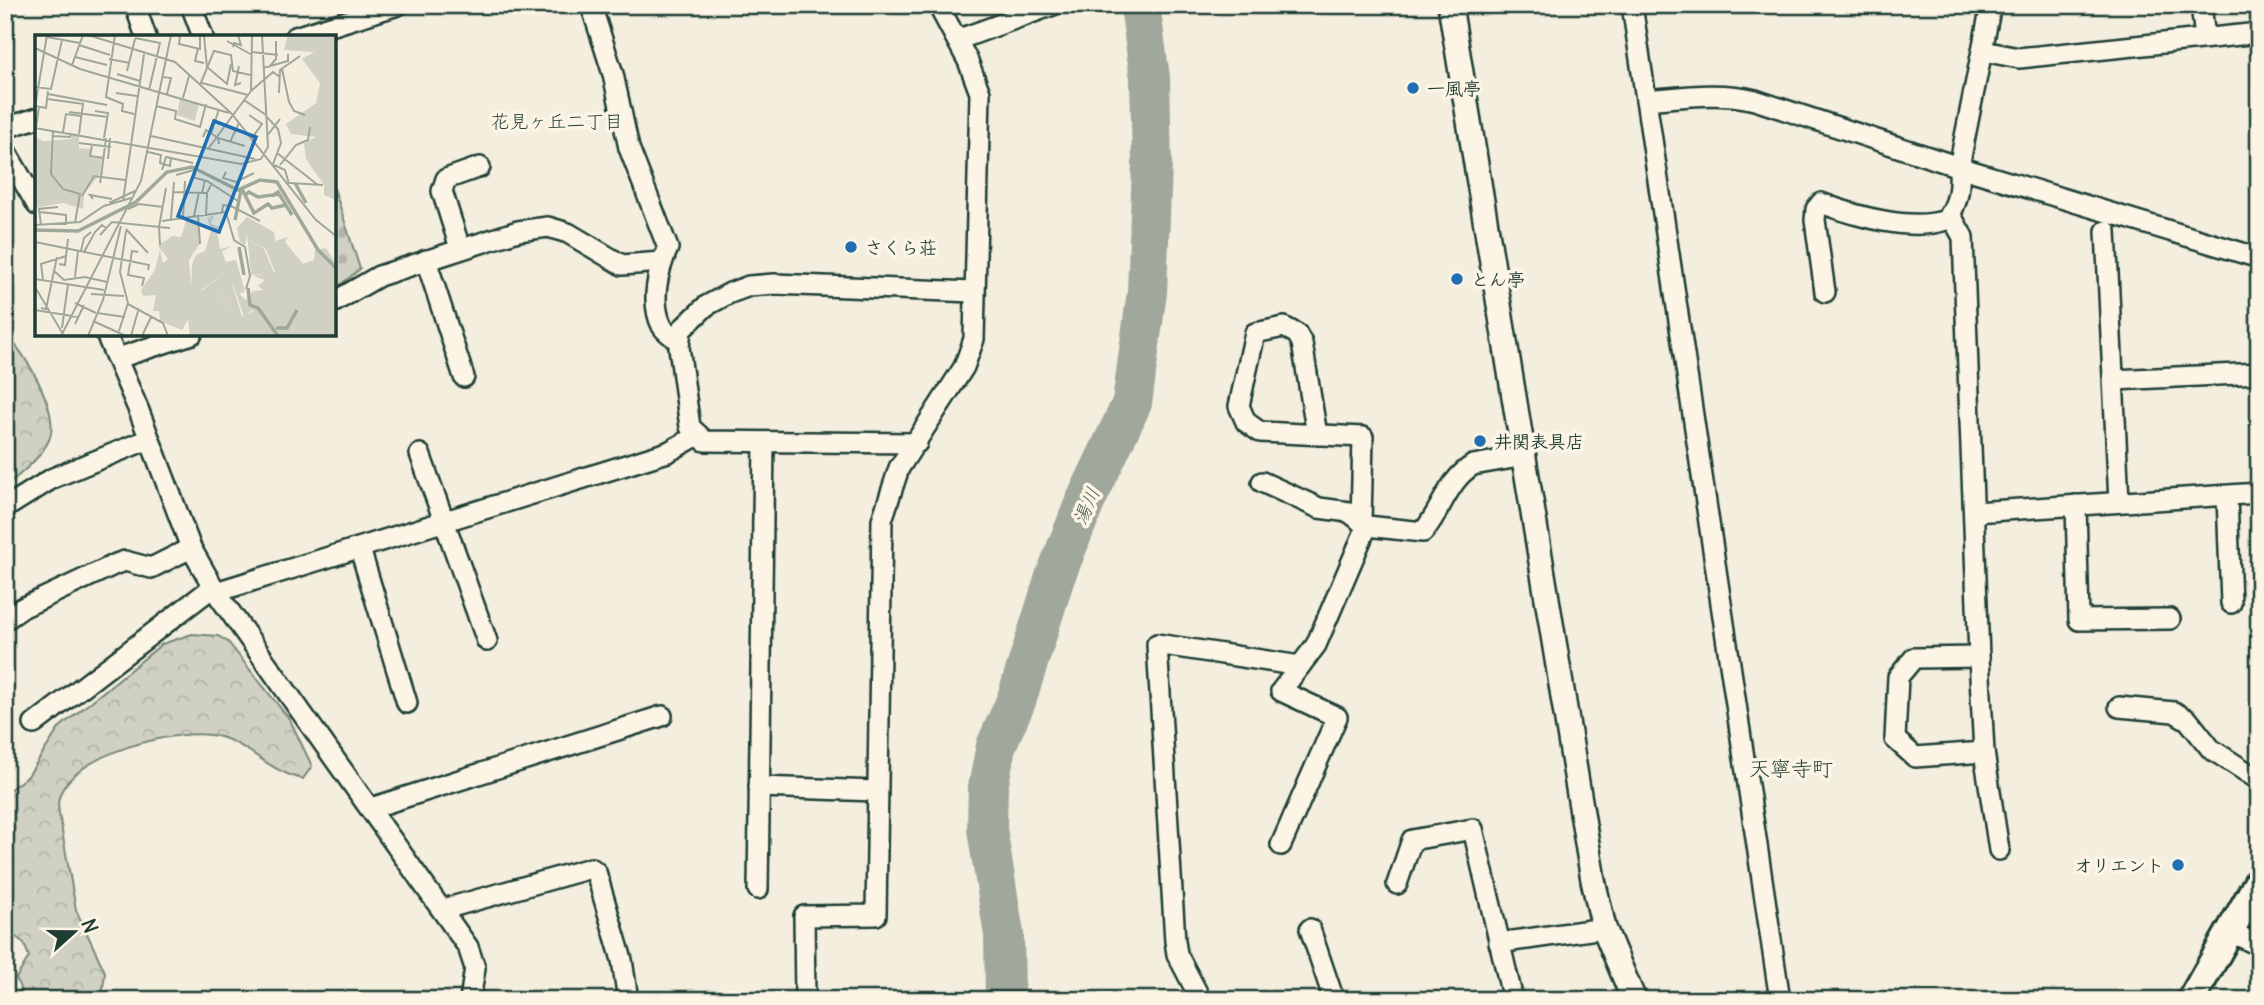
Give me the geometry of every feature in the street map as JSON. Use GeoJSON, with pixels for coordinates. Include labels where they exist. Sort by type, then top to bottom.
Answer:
{"type":"FeatureCollection","features":[{"type":"Feature","properties":{"kind":"main road"},"geometry":{"type":"LineString","coordinates":[[2191,1000],[2259,880]]}},
{"type":"Feature","properties":{"kind":"street"},"geometry":{"type":"LineString","coordinates":[[135,5],[145,35]]}},
{"type":"Feature","properties":{"kind":"street"},"geometry":{"type":"LineString","coordinates":[[191,5],[202,35]]}},
{"type":"Feature","properties":{"kind":"street"},"geometry":{"type":"LineString","coordinates":[[301,35],[398,5]]}},
{"type":"Feature","properties":{"kind":"street"},"geometry":{"type":"LineString","coordinates":[[591,5],[613,74],[629,148],[668,248],[657,271],[658,310],[663,328],[679,341]]}},
{"type":"Feature","properties":{"kind":"street"},"geometry":{"type":"LineString","coordinates":[[805,1000],[804,916],[876,915],[882,520],[899,468],[964,367],[974,339],[973,292],[980,93],[939,5]]}},
{"type":"Feature","properties":{"kind":"street"},"geometry":{"type":"LineString","coordinates":[[957,40],[1053,5]]}},
{"type":"Feature","properties":{"kind":"street"},"geometry":{"type":"LineString","coordinates":[[1450,5],[1590,867],[1604,928],[1629,999]]}},
{"type":"Feature","properties":{"kind":"street"},"geometry":{"type":"LineString","coordinates":[[1632,5],[1780,1000]]}},
{"type":"Feature","properties":{"kind":"street"},"geometry":{"type":"LineString","coordinates":[[1825,292],[1815,220],[1816,209],[1821,203],[1854,216],[1922,225],[1946,220],[1951,214],[1961,191],[1959,167],[1991,5]]}},
{"type":"Feature","properties":{"kind":"street"},"geometry":{"type":"LineString","coordinates":[[2201,5],[2205,38]]}},
{"type":"Feature","properties":{"kind":"street"},"geometry":{"type":"LineString","coordinates":[[1983,51],[2019,58],[2259,33]]}},
{"type":"Feature","properties":{"kind":"street"},"geometry":{"type":"LineString","coordinates":[[1646,100],[1734,95],[2259,258]]}},
{"type":"Feature","properties":{"kind":"street"},"geometry":{"type":"LineString","coordinates":[[5,128],[35,119]]}},
{"type":"Feature","properties":{"kind":"street"},"geometry":{"type":"LineString","coordinates":[[5,150],[35,202]]}},
{"type":"Feature","properties":{"kind":"street"},"geometry":{"type":"LineString","coordinates":[[460,248],[442,191],[446,179],[480,167]]}},
{"type":"Feature","properties":{"kind":"street"},"geometry":{"type":"LineString","coordinates":[[1951,214],[1963,237],[1984,752],[1999,850]]}},
{"type":"Feature","properties":{"kind":"street"},"geometry":{"type":"LineString","coordinates":[[336,301],[379,276],[518,231],[548,227],[568,233],[622,265],[662,261]]}},
{"type":"Feature","properties":{"kind":"street"},"geometry":{"type":"LineString","coordinates":[[2106,231],[2119,502]]}},
{"type":"Feature","properties":{"kind":"street"},"geometry":{"type":"LineString","coordinates":[[426,260],[464,377]]}},
{"type":"Feature","properties":{"kind":"street"},"geometry":{"type":"LineString","coordinates":[[917,443],[705,441],[690,427],[679,341],[681,330],[706,306],[749,286],[973,292]]}},
{"type":"Feature","properties":{"kind":"street"},"geometry":{"type":"LineString","coordinates":[[1282,845],[1337,717],[1281,691],[1316,645],[1364,524],[1363,437],[1317,435],[1260,432],[1246,422],[1239,406],[1255,333],[1284,327],[1297,334],[1302,343],[1317,435]]}},
{"type":"Feature","properties":{"kind":"street"},"geometry":{"type":"LineString","coordinates":[[107,336],[118,358],[191,548],[214,589],[444,909],[468,947],[475,968],[470,1000]]}},
{"type":"Feature","properties":{"kind":"street"},"geometry":{"type":"LineString","coordinates":[[118,358],[186,336]]}},
{"type":"Feature","properties":{"kind":"street"},"geometry":{"type":"LineString","coordinates":[[2114,380],[2259,373]]}},
{"type":"Feature","properties":{"kind":"street"},"geometry":{"type":"LineString","coordinates":[[34,724],[214,589],[359,549],[668,452],[698,435]]}},
{"type":"Feature","properties":{"kind":"street"},"geometry":{"type":"LineString","coordinates":[[5,508],[53,478],[149,439]]}},
{"type":"Feature","properties":{"kind":"street"},"geometry":{"type":"LineString","coordinates":[[758,889],[764,443]]}},
{"type":"Feature","properties":{"kind":"street"},"geometry":{"type":"LineString","coordinates":[[420,454],[487,641]]}},
{"type":"Feature","properties":{"kind":"street"},"geometry":{"type":"LineString","coordinates":[[1262,482],[1318,508],[1349,512],[1364,524],[1423,532],[1452,484],[1466,469],[1473,465],[1525,456]]}},
{"type":"Feature","properties":{"kind":"street"},"geometry":{"type":"LineString","coordinates":[[1975,512],[2259,494]]}},
{"type":"Feature","properties":{"kind":"street"},"geometry":{"type":"LineString","coordinates":[[2227,496],[2231,603]]}},
{"type":"Feature","properties":{"kind":"street"},"geometry":{"type":"LineString","coordinates":[[2076,505],[2079,620],[2171,619]]}},
{"type":"Feature","properties":{"kind":"street"},"geometry":{"type":"LineString","coordinates":[[5,620],[22,608],[116,564],[125,562],[152,569],[191,548]]}},
{"type":"Feature","properties":{"kind":"street"},"geometry":{"type":"LineString","coordinates":[[359,549],[407,703]]}},
{"type":"Feature","properties":{"kind":"street"},"geometry":{"type":"LineString","coordinates":[[1201,1000],[1177,954],[1175,941],[1157,644],[1300,666]]}},
{"type":"Feature","properties":{"kind":"street"},"geometry":{"type":"LineString","coordinates":[[1979,657],[1914,658],[1898,677],[1895,739],[1915,757],[1984,752]]}},
{"type":"Feature","properties":{"kind":"street"},"geometry":{"type":"LineString","coordinates":[[2119,707],[2181,715],[2211,749],[2259,780]]}},
{"type":"Feature","properties":{"kind":"street"},"geometry":{"type":"LineString","coordinates":[[371,808],[662,716]]}},
{"type":"Feature","properties":{"kind":"street"},"geometry":{"type":"LineString","coordinates":[[759,787],[877,791]]}},
{"type":"Feature","properties":{"kind":"street"},"geometry":{"type":"LineString","coordinates":[[1397,884],[1412,840],[1473,829],[1513,1000]]}},
{"type":"Feature","properties":{"kind":"street"},"geometry":{"type":"LineString","coordinates":[[444,909],[591,868],[596,872],[622,960],[628,1000]]}},
{"type":"Feature","properties":{"kind":"street"},"geometry":{"type":"LineString","coordinates":[[1499,943],[1604,928]]}},
{"type":"Feature","properties":{"kind":"street"},"geometry":{"type":"LineString","coordinates":[[1310,929],[1334,1000]]}},
{"type":"Feature","properties":{"kind":"street"},"geometry":{"type":"LineString","coordinates":[[2230,931],[2259,946]]}},
{"type":"Feature","properties":{"kind":"green space"},"geometry":{"type":"Polygon","coordinates":[[[336,194],[360,269],[336,288],[336,194]]]}},
{"type":"Feature","properties":{"kind":"green space"},"geometry":{"type":"Polygon","coordinates":[[[5,334],[22,354],[39,383],[50,414],[51,428],[49,440],[41,453],[5,487],[5,334]]]}},
{"type":"Feature","properties":{"kind":"green space"},"geometry":{"type":"Polygon","coordinates":[[[192,634],[218,636],[228,642],[290,720],[312,766],[303,779],[291,776],[229,740],[199,734],[153,740],[127,747],[83,768],[67,782],[58,806],[76,910],[105,972],[102,997],[95,1000],[29,1000],[23,996],[16,978],[29,957],[24,943],[16,937],[5,940],[5,793],[28,776],[60,727],[162,644],[192,634]]]}},
{"type":"Feature","properties":{"kind":"waterway","name":"湯川"},"geometry":{"type":"LineString","coordinates":[[1005,1000],[1004,934],[987,829],[988,788],[996,746],[1016,701],[1055,577],[1085,502],[1132,403],[1147,292],[1152,165],[1150,78],[1140,5]]}},
{"type":"Feature","properties":{"kind":"place","name":"一風亭"},"geometry":{"type":"Point","coordinates":[1413,88]}},
{"type":"Feature","properties":{"kind":"place","name":"さくら荘"},"geometry":{"type":"Point","coordinates":[851,247]}},
{"type":"Feature","properties":{"kind":"place","name":"とん亭"},"geometry":{"type":"Point","coordinates":[1457,279]}},
{"type":"Feature","properties":{"kind":"place","name":"井関表具店"},"geometry":{"type":"Point","coordinates":[1480,441]}},
{"type":"Feature","properties":{"kind":"place","name":"オリエント"},"geometry":{"type":"Point","coordinates":[2178,865]}},
{"type":"Feature","properties":{"kind":"district","name":"花見ヶ丘二丁目"},"geometry":{"type":"Point","coordinates":[557,121]}},
{"type":"Feature","properties":{"kind":"district","name":"天寧寺町"},"geometry":{"type":"Point","coordinates":[1791,768]}}]}
